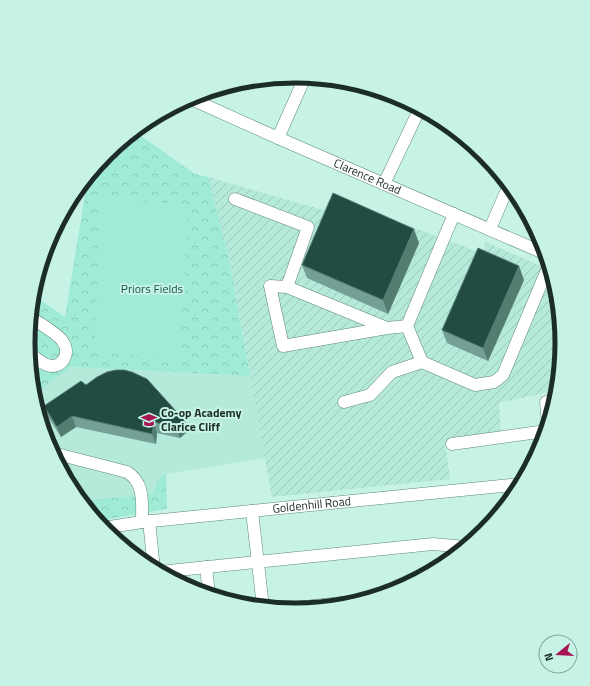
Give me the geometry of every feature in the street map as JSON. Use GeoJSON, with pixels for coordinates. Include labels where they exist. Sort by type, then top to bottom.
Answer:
{"type":"FeatureCollection","features":[{"type":"Feature","properties":{"kind":"street"},"geometry":{"type":"LineString","coordinates":[[278,138],[302,83]]}},
{"type":"Feature","properties":{"kind":"street","name":"Clarence Road"},"geometry":{"type":"LineString","coordinates":[[199,102],[278,138],[537,250]]}},
{"type":"Feature","properties":{"kind":"street"},"geometry":{"type":"LineString","coordinates":[[384,184],[417,114]]}},
{"type":"Feature","properties":{"kind":"street"},"geometry":{"type":"LineString","coordinates":[[490,229],[506,192]]}},
{"type":"Feature","properties":{"kind":"street"},"geometry":{"type":"LineString","coordinates":[[235,198],[308,227],[287,287]]}},
{"type":"Feature","properties":{"kind":"street"},"geometry":{"type":"LineString","coordinates":[[422,362],[408,326],[454,214]]}},
{"type":"Feature","properties":{"kind":"street"},"geometry":{"type":"LineString","coordinates":[[344,402],[370,395],[392,372],[422,362],[475,385],[494,382],[503,375],[545,274]]}},
{"type":"Feature","properties":{"kind":"street"},"geometry":{"type":"LineString","coordinates":[[387,328],[287,287],[270,286],[283,346],[387,328],[408,326]]}},
{"type":"Feature","properties":{"kind":"street"},"geometry":{"type":"LineString","coordinates":[[36,321],[62,340],[66,347],[66,355],[62,362],[49,366],[36,357]]}},
{"type":"Feature","properties":{"kind":"street"},"geometry":{"type":"LineString","coordinates":[[546,402],[547,408]]}},
{"type":"Feature","properties":{"kind":"street"},"geometry":{"type":"LineString","coordinates":[[452,444],[539,432]]}},
{"type":"Feature","properties":{"kind":"street"},"geometry":{"type":"LineString","coordinates":[[61,455],[127,472],[134,476],[138,482],[142,495],[152,560]]}},
{"type":"Feature","properties":{"kind":"street","name":"Goldenhill Road"},"geometry":{"type":"LineString","coordinates":[[111,527],[146,522],[512,485]]}},
{"type":"Feature","properties":{"kind":"street"},"geometry":{"type":"LineString","coordinates":[[252,511],[262,601]]}},
{"type":"Feature","properties":{"kind":"street"},"geometry":{"type":"LineString","coordinates":[[170,571],[433,544],[456,546]]}},
{"type":"Feature","properties":{"kind":"street"},"geometry":{"type":"LineString","coordinates":[[206,567],[208,588]]}},
{"type":"Feature","properties":{"kind":"shaded area"},"geometry":{"type":"Polygon","coordinates":[[[208,177],[323,210],[331,197],[482,253],[486,242],[543,267],[553,309],[555,343],[550,391],[499,403],[501,436],[445,443],[450,479],[272,497],[229,259],[208,177]]]}},
{"type":"Feature","properties":{"kind":"shaded area","name":"Co-op Academy Clarice Cliff"},"geometry":{"type":"Polygon","coordinates":[[[70,367],[250,376],[265,458],[166,474],[159,477],[152,494],[88,500],[62,458],[49,427],[40,390],[70,367]]]}},
{"type":"Feature","properties":{"kind":"green space","name":"Priors Fields"},"geometry":{"type":"Polygon","coordinates":[[[140,135],[195,174],[208,177],[229,259],[250,376],[71,367],[39,390],[35,343],[39,299],[65,317],[86,189],[111,159],[140,135]]]}},
{"type":"Feature","properties":{"kind":"green space"},"geometry":{"type":"Polygon","coordinates":[[[102,199],[188,204],[180,358],[94,353],[102,199]]]}},
{"type":"Feature","properties":{"kind":"green space"},"geometry":{"type":"Polygon","coordinates":[[[166,474],[167,509],[105,520],[88,500],[152,494],[159,477],[166,474]]]}},
{"type":"Feature","properties":{"kind":"building"},"geometry":{"type":"Polygon","coordinates":[[[333,193],[414,229],[383,300],[302,265],[333,193]]]}},
{"type":"Feature","properties":{"kind":"building"},"geometry":{"type":"Polygon","coordinates":[[[478,248],[519,266],[483,348],[442,330],[478,248]]]}},
{"type":"Feature","properties":{"kind":"building"},"geometry":{"type":"Polygon","coordinates":[[[116,370],[132,372],[147,379],[185,421],[176,427],[154,422],[152,434],[72,416],[57,427],[44,406],[81,381],[86,385],[107,372],[116,370]]]}},
{"type":"Feature","properties":{"kind":"place","name":"Co-op Academy Clarice Cliff"},"geometry":{"type":"Point","coordinates":[149,420]}}]}
